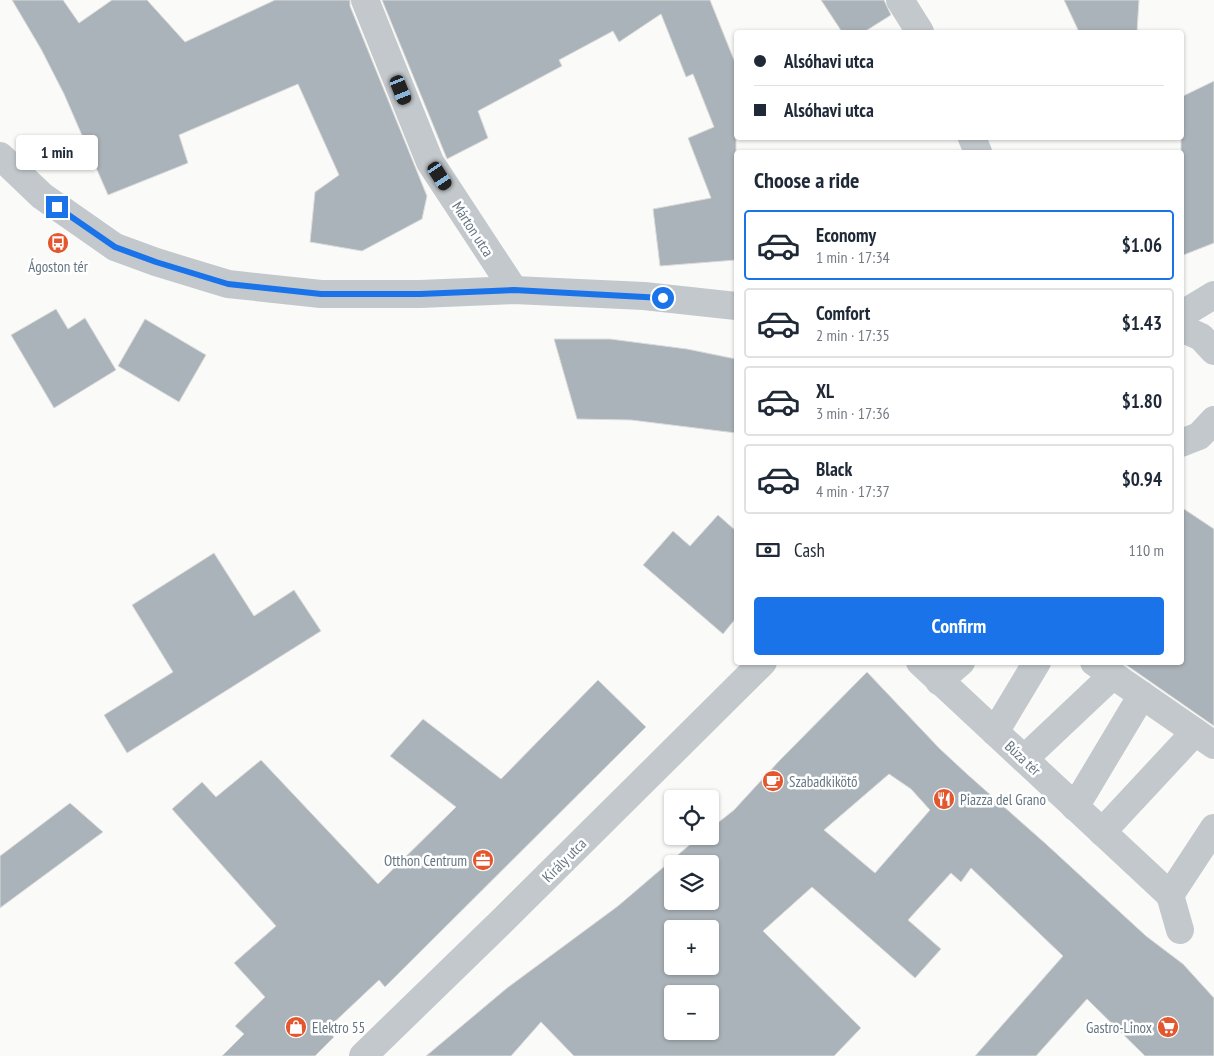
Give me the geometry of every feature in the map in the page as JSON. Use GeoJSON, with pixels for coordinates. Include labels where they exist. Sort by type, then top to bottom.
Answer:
{"type":"FeatureCollection","features":[{"type":"Feature","properties":{"kind":"street","name":"Márton utca"},"geometry":{"type":"LineString","coordinates":[[365,0],[430,162],[514,290]]}},
{"type":"Feature","properties":{"kind":"street"},"geometry":{"type":"LineString","coordinates":[[900,0],[919,30]]}},
{"type":"Feature","properties":{"kind":"street"},"geometry":{"type":"LineString","coordinates":[[0,156],[42,196],[115,247],[228,284],[321,294],[420,294],[514,290],[644,296],[734,306]]}},
{"type":"Feature","properties":{"kind":"street"},"geometry":{"type":"LineString","coordinates":[[1184,313],[1214,295]]}},
{"type":"Feature","properties":{"kind":"street"},"geometry":{"type":"LineString","coordinates":[[1184,329],[1201,337],[1214,351]]}},
{"type":"Feature","properties":{"kind":"street","name":"Király utca"},"geometry":{"type":"LineString","coordinates":[[363,1056],[760,665]]}},
{"type":"Feature","properties":{"kind":"street","name":"Búza tér"},"geometry":{"type":"LineString","coordinates":[[923,665],[1170,895]]}},
{"type":"Feature","properties":{"kind":"street"},"geometry":{"type":"LineString","coordinates":[[939,681],[958,665]]}},
{"type":"Feature","properties":{"kind":"street"},"geometry":{"type":"LineString","coordinates":[[995,732],[1035,665]]}},
{"type":"Feature","properties":{"kind":"street"},"geometry":{"type":"LineString","coordinates":[[1024,759],[1104,669],[1204,738],[1102,832]]}},
{"type":"Feature","properties":{"kind":"street"},"geometry":{"type":"LineString","coordinates":[[1075,807],[1142,695]]}},
{"type":"Feature","properties":{"kind":"street"},"geometry":{"type":"LineString","coordinates":[[1180,930],[1170,895],[1214,828]]}},
{"type":"Feature","properties":{"kind":"building"},"geometry":{"type":"Polygon","coordinates":[[[12,0],[63,0],[79,23],[112,0],[147,0],[185,42],[275,0],[350,0],[350,6],[427,196],[422,219],[362,251],[310,242],[315,192],[339,175],[298,84],[179,135],[188,163],[108,195],[64,94],[41,49],[12,0]]]}},
{"type":"Feature","properties":{"kind":"building"},"geometry":{"type":"Polygon","coordinates":[[[382,0],[710,0],[734,60],[734,140],[736,140],[736,150],[734,150],[734,260],[660,266],[653,209],[711,198],[688,138],[714,127],[693,74],[686,77],[661,14],[619,42],[613,31],[559,60],[562,66],[478,111],[488,138],[447,159],[382,0]]]}},
{"type":"Feature","properties":{"kind":"building"},"geometry":{"type":"Polygon","coordinates":[[[821,0],[884,0],[891,15],[867,30],[841,30],[821,0]]]}},
{"type":"Feature","properties":{"kind":"building"},"geometry":{"type":"Polygon","coordinates":[[[1064,0],[1139,0],[1137,30],[1078,30],[1064,0]]]}},
{"type":"Feature","properties":{"kind":"building"},"geometry":{"type":"Polygon","coordinates":[[[1214,81],[1214,243],[1184,255],[1184,150],[1181,150],[1181,140],[1184,140],[1184,96],[1214,81]]]}},
{"type":"Feature","properties":{"kind":"building"},"geometry":{"type":"Polygon","coordinates":[[[56,309],[68,329],[85,318],[116,370],[54,408],[11,335],[56,309]]]}},
{"type":"Feature","properties":{"kind":"building"},"geometry":{"type":"Polygon","coordinates":[[[145,319],[206,355],[179,402],[118,366],[145,319]]]}},
{"type":"Feature","properties":{"kind":"building"},"geometry":{"type":"Polygon","coordinates":[[[554,339],[610,339],[687,349],[734,359],[734,433],[631,420],[577,419],[554,339]]]}},
{"type":"Feature","properties":{"kind":"building"},"geometry":{"type":"Polygon","coordinates":[[[1184,509],[1214,529],[1214,726],[1126,665],[1184,665],[1184,509]]]}},
{"type":"Feature","properties":{"kind":"building"},"geometry":{"type":"Polygon","coordinates":[[[718,515],[734,529],[734,620],[723,634],[643,565],[673,531],[690,546],[718,515]]]}},
{"type":"Feature","properties":{"kind":"building"},"geometry":{"type":"Polygon","coordinates":[[[214,553],[254,616],[294,590],[321,631],[127,753],[104,715],[173,672],[132,605],[214,553]]]}},
{"type":"Feature","properties":{"kind":"building"},"geometry":{"type":"Polygon","coordinates":[[[867,672],[939,748],[1146,936],[1183,964],[1214,998],[1214,1056],[1145,1056],[1087,999],[1036,1056],[975,1056],[1063,956],[971,868],[961,882],[951,873],[908,920],[941,949],[915,978],[812,887],[763,931],[861,1028],[834,1056],[574,1056],[541,1022],[511,1056],[426,1056],[507,988],[618,906],[664,867],[664,910],[719,910],[719,855],[678,855],[689,845],[719,845],[719,822],[734,810],[779,761],[867,672]],[[889,774],[824,830],[875,873],[930,810],[911,789],[889,774]]]}},
{"type":"Feature","properties":{"kind":"building"},"geometry":{"type":"Polygon","coordinates":[[[598,680],[646,727],[385,987],[379,980],[326,1030],[334,1037],[315,1056],[222,1056],[244,1034],[235,1026],[265,997],[234,963],[276,926],[172,809],[202,782],[216,797],[261,760],[378,884],[456,807],[390,756],[423,719],[501,779],[598,680]]]}},
{"type":"Feature","properties":{"kind":"building"},"geometry":{"type":"Polygon","coordinates":[[[70,803],[103,832],[0,908],[0,856],[70,803]]]}},
{"type":"Feature","properties":{"kind":"place","name":"Ágoston tér"},"geometry":{"type":"Point","coordinates":[58,243]}},
{"type":"Feature","properties":{"kind":"place","name":"Szabadkikötő"},"geometry":{"type":"Point","coordinates":[773,781]}},
{"type":"Feature","properties":{"kind":"place","name":"Piazza del Grano"},"geometry":{"type":"Point","coordinates":[944,799]}},
{"type":"Feature","properties":{"kind":"place","name":"Otthon Centrum"},"geometry":{"type":"Point","coordinates":[483,860]}},
{"type":"Feature","properties":{"kind":"place","name":"Elektro 55"},"geometry":{"type":"Point","coordinates":[296,1027]}},
{"type":"Feature","properties":{"kind":"place","name":"Gastro-Linox"},"geometry":{"type":"Point","coordinates":[1168,1027]}},
{"type":"Feature","properties":{"kind":"route"},"geometry":{"type":"LineString","coordinates":[[57,207],[115,247],[228,284],[321,294],[420,294],[514,290],[663,298]]}}]}
